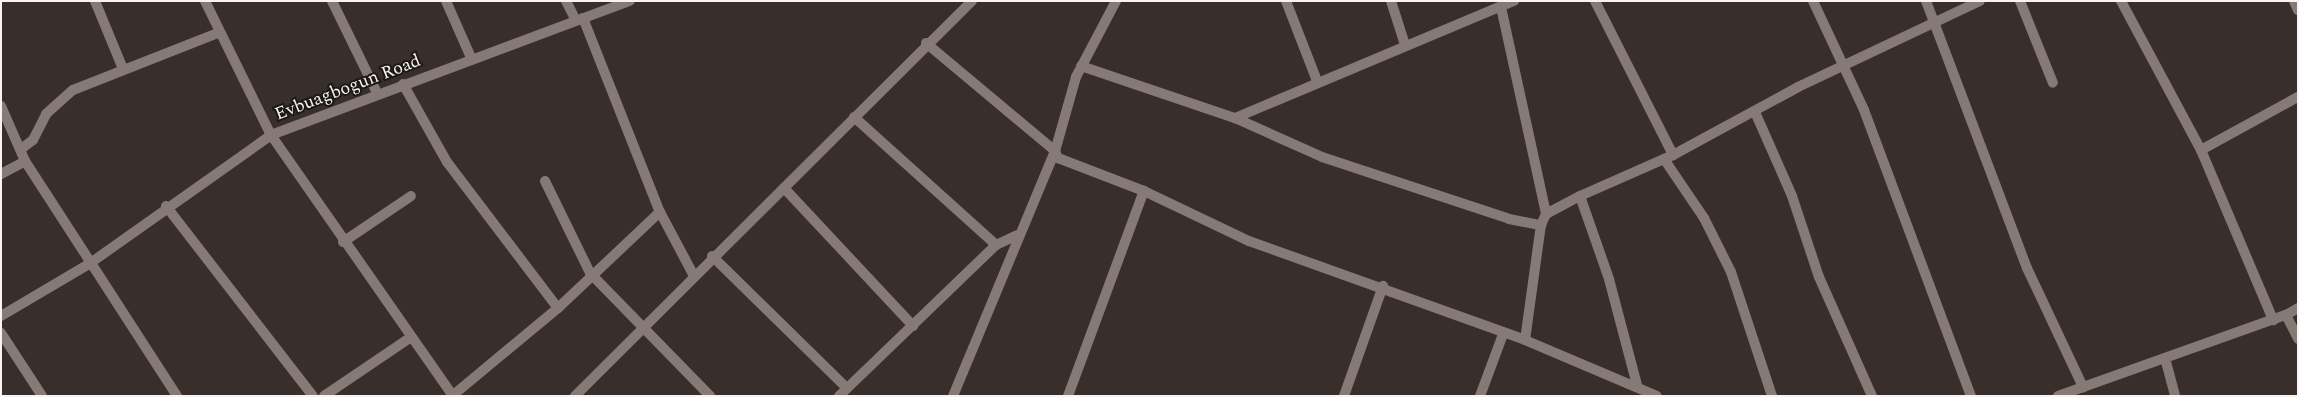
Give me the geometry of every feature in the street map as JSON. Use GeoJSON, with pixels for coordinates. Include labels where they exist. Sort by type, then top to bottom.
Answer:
{"type":"FeatureCollection","features":[{"type":"Feature","properties":{"kind":"street"},"geometry":{"type":"LineString","coordinates":[[95,1],[123,70]]}},
{"type":"Feature","properties":{"kind":"street"},"geometry":{"type":"LineString","coordinates":[[205,1],[218,33],[271,135],[343,242],[453,395],[558,308],[590,273],[660,212]]}},
{"type":"Feature","properties":{"kind":"street"},"geometry":{"type":"LineString","coordinates":[[332,1],[377,93]]}},
{"type":"Feature","properties":{"kind":"street"},"geometry":{"type":"LineString","coordinates":[[446,1],[472,60]]}},
{"type":"Feature","properties":{"kind":"street"},"geometry":{"type":"LineString","coordinates":[[566,1],[579,19],[660,212],[693,274]]}},
{"type":"Feature","properties":{"kind":"street","name":"Evbuagbogun Road"},"geometry":{"type":"LineString","coordinates":[[1,316],[89,264],[166,206],[271,135],[377,93],[630,1]]}},
{"type":"Feature","properties":{"kind":"street"},"geometry":{"type":"LineString","coordinates":[[575,396],[693,274],[784,188],[926,43],[972,1]]}},
{"type":"Feature","properties":{"kind":"street"},"geometry":{"type":"LineString","coordinates":[[953,396],[1017,235],[1055,152],[1081,66],[1116,1]]}},
{"type":"Feature","properties":{"kind":"street"},"geometry":{"type":"LineString","coordinates":[[1286,1],[1317,81]]}},
{"type":"Feature","properties":{"kind":"street"},"geometry":{"type":"LineString","coordinates":[[1391,1],[1405,45]]}},
{"type":"Feature","properties":{"kind":"street"},"geometry":{"type":"LineString","coordinates":[[1235,118],[1317,81],[1497,5],[1514,1]]}},
{"type":"Feature","properties":{"kind":"street"},"geometry":{"type":"LineString","coordinates":[[1595,1],[1669,157],[1704,218],[1731,272],[1772,396]]}},
{"type":"Feature","properties":{"kind":"street"},"geometry":{"type":"LineString","coordinates":[[1813,1],[1864,110],[1971,396]]}},
{"type":"Feature","properties":{"kind":"street"},"geometry":{"type":"LineString","coordinates":[[1926,1],[1937,24],[1977,145],[2027,268],[2083,387]]}},
{"type":"Feature","properties":{"kind":"street"},"geometry":{"type":"LineString","coordinates":[[1546,214],[1580,196],[1669,157],[1842,66],[1937,24],[1980,1]]}},
{"type":"Feature","properties":{"kind":"street"},"geometry":{"type":"LineString","coordinates":[[2020,1],[2053,83]]}},
{"type":"Feature","properties":{"kind":"street"},"geometry":{"type":"LineString","coordinates":[[2122,1],[2201,150],[2272,320]]}},
{"type":"Feature","properties":{"kind":"street"},"geometry":{"type":"LineString","coordinates":[[2294,1],[2298,10]]}},
{"type":"Feature","properties":{"kind":"street"},"geometry":{"type":"LineString","coordinates":[[1497,5],[1546,214],[1541,225],[1525,340]]}},
{"type":"Feature","properties":{"kind":"street"},"geometry":{"type":"LineString","coordinates":[[21,149],[34,140],[46,114],[64,96],[123,70],[218,33]]}},
{"type":"Feature","properties":{"kind":"street"},"geometry":{"type":"LineString","coordinates":[[926,43],[1055,152],[1058,158],[1144,191],[1249,241],[1383,286],[1503,334],[1525,340],[1637,385],[1657,396]]}},
{"type":"Feature","properties":{"kind":"street"},"geometry":{"type":"LineString","coordinates":[[1081,66],[1235,118],[1322,156],[1509,219],[1541,225]]}},
{"type":"Feature","properties":{"kind":"street"},"geometry":{"type":"LineString","coordinates":[[403,84],[447,162],[558,308]]}},
{"type":"Feature","properties":{"kind":"street"},"geometry":{"type":"LineString","coordinates":[[2201,150],[2298,97]]}},
{"type":"Feature","properties":{"kind":"street"},"geometry":{"type":"LineString","coordinates":[[1,106],[25,161],[89,264],[177,396]]}},
{"type":"Feature","properties":{"kind":"street"},"geometry":{"type":"LineString","coordinates":[[1755,112],[1792,196],[1818,278],[1872,396]]}},
{"type":"Feature","properties":{"kind":"street"},"geometry":{"type":"LineString","coordinates":[[854,117],[996,245]]}},
{"type":"Feature","properties":{"kind":"street"},"geometry":{"type":"LineString","coordinates":[[1,174],[25,161]]}},
{"type":"Feature","properties":{"kind":"street"},"geometry":{"type":"LineString","coordinates":[[546,181],[590,273],[710,396]]}},
{"type":"Feature","properties":{"kind":"street"},"geometry":{"type":"LineString","coordinates":[[784,188],[913,326]]}},
{"type":"Feature","properties":{"kind":"street"},"geometry":{"type":"LineString","coordinates":[[1068,396],[1144,191]]}},
{"type":"Feature","properties":{"kind":"street"},"geometry":{"type":"LineString","coordinates":[[343,242],[411,196]]}},
{"type":"Feature","properties":{"kind":"street"},"geometry":{"type":"LineString","coordinates":[[1580,196],[1609,279],[1637,385]]}},
{"type":"Feature","properties":{"kind":"street"},"geometry":{"type":"LineString","coordinates":[[166,206],[313,396]]}},
{"type":"Feature","properties":{"kind":"street"},"geometry":{"type":"LineString","coordinates":[[839,396],[996,245],[1017,235]]}},
{"type":"Feature","properties":{"kind":"street"},"geometry":{"type":"LineString","coordinates":[[712,256],[847,388]]}},
{"type":"Feature","properties":{"kind":"street"},"geometry":{"type":"LineString","coordinates":[[1344,396],[1383,286]]}},
{"type":"Feature","properties":{"kind":"street"},"geometry":{"type":"LineString","coordinates":[[2058,396],[2286,315],[2298,308]]}},
{"type":"Feature","properties":{"kind":"street"},"geometry":{"type":"LineString","coordinates":[[2286,315],[2298,339]]}},
{"type":"Feature","properties":{"kind":"street"},"geometry":{"type":"LineString","coordinates":[[1,333],[42,396]]}},
{"type":"Feature","properties":{"kind":"street"},"geometry":{"type":"LineString","coordinates":[[1480,396],[1503,334]]}},
{"type":"Feature","properties":{"kind":"street"},"geometry":{"type":"LineString","coordinates":[[324,396],[411,337]]}},
{"type":"Feature","properties":{"kind":"street"},"geometry":{"type":"LineString","coordinates":[[2165,358],[2175,396]]}}]}
